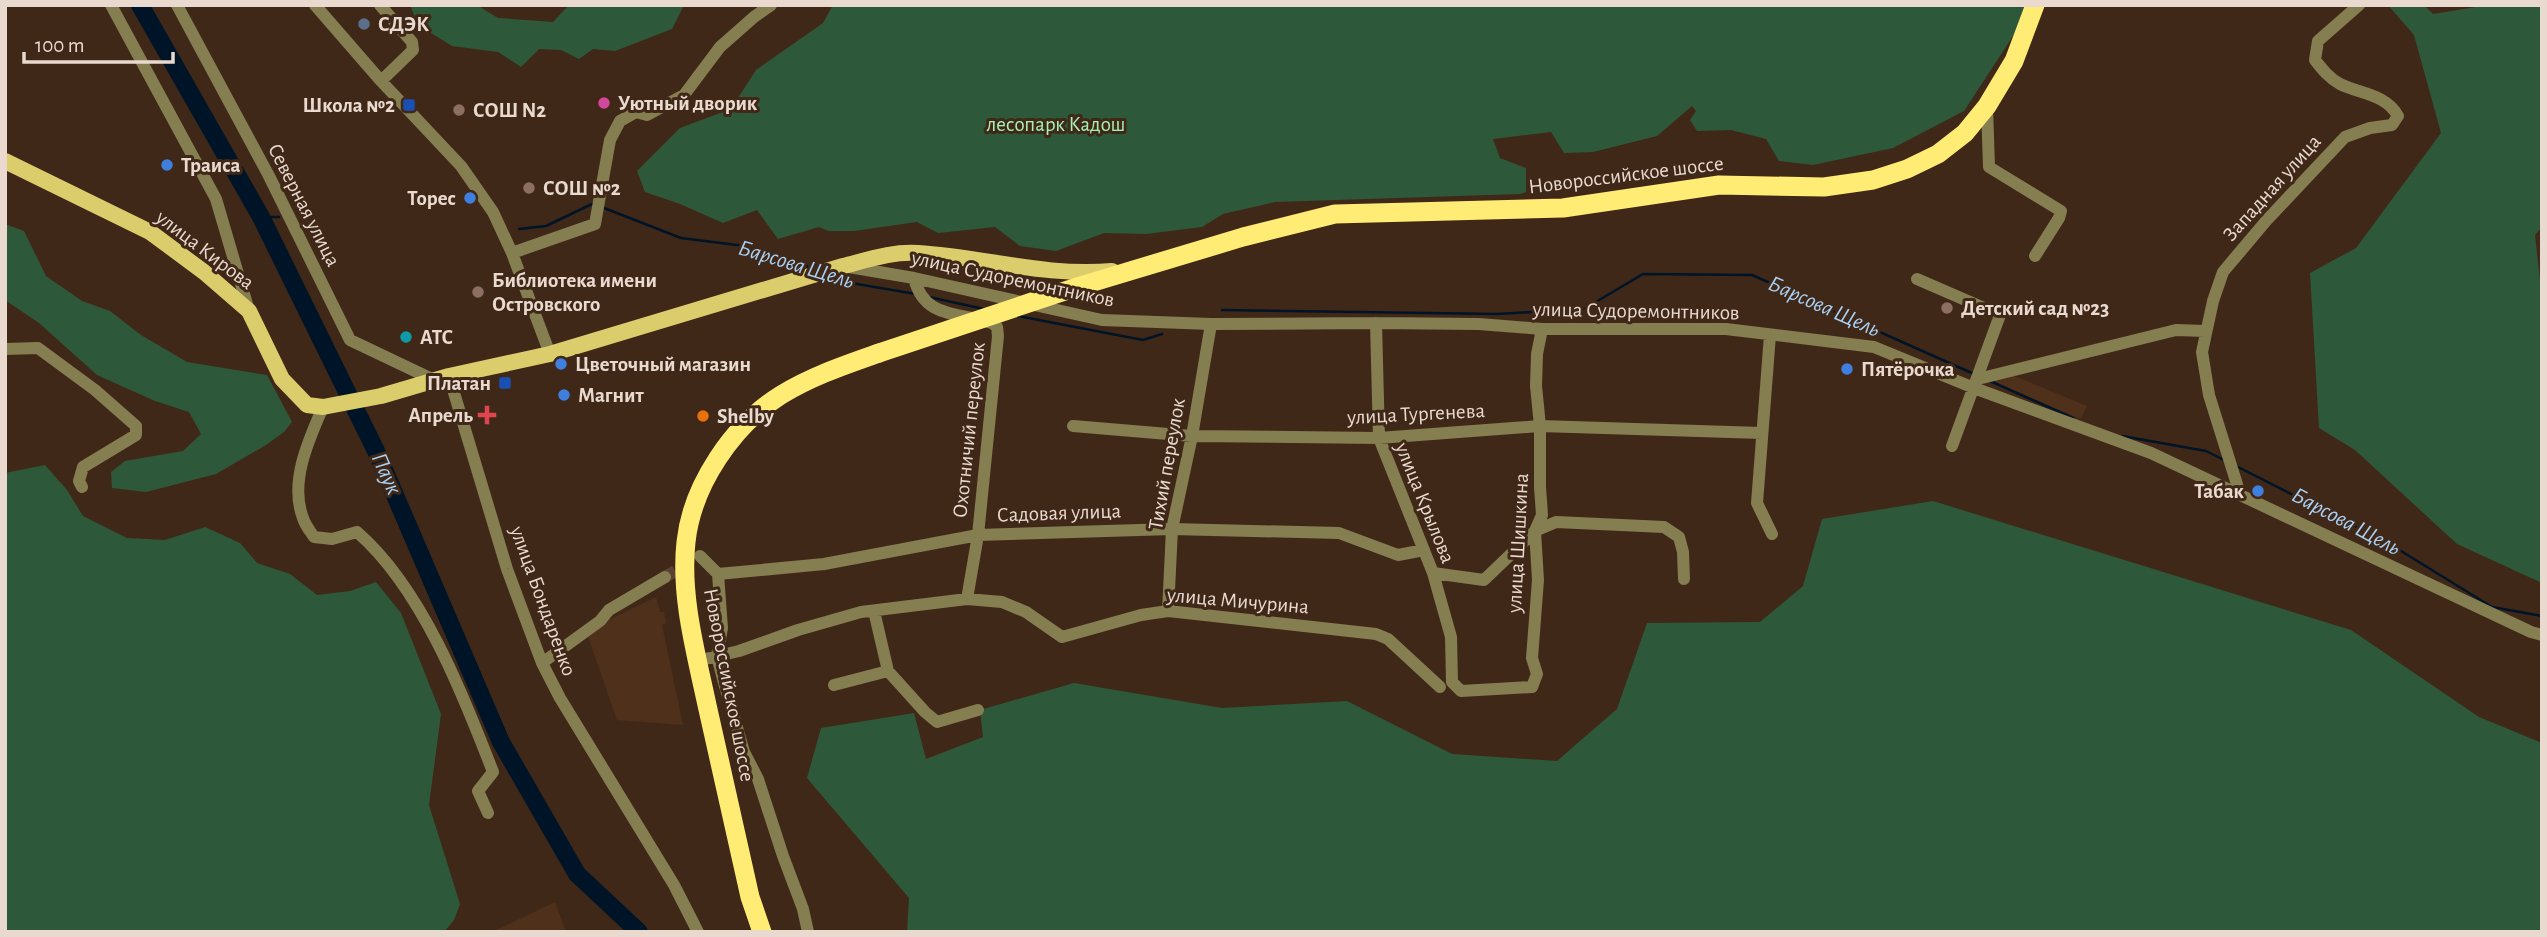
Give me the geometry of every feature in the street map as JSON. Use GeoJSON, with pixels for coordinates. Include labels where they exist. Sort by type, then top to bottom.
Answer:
{"type":"FeatureCollection","features":[{"type":"Feature","properties":{"kind":"highway","name":"Новороссийское шоссе"},"geometry":{"type":"LineString","coordinates":[[762,932],[750,897],[697,661],[688,603],[686,541],[692,511],[708,474],[726,447],[748,423],[779,397],[811,378],[1077,287],[1296,222],[1335,214],[1563,208],[1720,185],[1824,187],[1851,184],[1907,169],[1938,154],[1965,133],[1987,106],[2014,61],[2035,5]]}},
{"type":"Feature","properties":{"kind":"main road","name":"улица Кирова"},"geometry":{"type":"LineString","coordinates":[[5,161],[150,232],[204,272],[249,311],[282,379],[307,405],[323,407]]}},
{"type":"Feature","properties":{"kind":"main road","name":"Новороссийское шоссе"},"geometry":{"type":"LineString","coordinates":[[323,407],[381,396],[442,378],[550,354],[840,267],[882,257],[915,252],[1045,271],[1086,273],[1139,268]]}},
{"type":"Feature","properties":{"kind":"street"},"geometry":{"type":"LineString","coordinates":[[111,5],[216,199],[249,311]]}},
{"type":"Feature","properties":{"kind":"street","name":"Северная улица"},"geometry":{"type":"LineString","coordinates":[[177,5],[269,176],[349,340],[442,378]]}},
{"type":"Feature","properties":{"kind":"street"},"geometry":{"type":"LineString","coordinates":[[315,5],[460,166],[493,212],[512,253],[550,354]]}},
{"type":"Feature","properties":{"kind":"street"},"geometry":{"type":"LineString","coordinates":[[380,5],[412,42],[413,50],[381,81]]}},
{"type":"Feature","properties":{"kind":"street"},"geometry":{"type":"LineString","coordinates":[[512,253],[595,224],[610,140],[620,121],[636,112],[647,115],[684,95],[720,47],[771,5]]}},
{"type":"Feature","properties":{"kind":"street","name":"Западная улица"},"geometry":{"type":"LineString","coordinates":[[2240,494],[2209,395],[2202,352],[2206,331],[2223,272],[2259,229],[2345,136],[2392,125],[2398,116],[2393,106],[2369,93],[2340,84],[2326,74],[2315,60],[2318,41],[2359,5]]}},
{"type":"Feature","properties":{"kind":"street"},"geometry":{"type":"LineString","coordinates":[[1987,106],[1989,167],[2061,211],[2060,218],[2035,256]]}},
{"type":"Feature","properties":{"kind":"street","name":"улица Судоремонтников"},"geometry":{"type":"LineString","coordinates":[[840,267],[914,278],[1102,320],[1211,324],[1479,324],[1542,329],[1726,329],[1874,347],[2151,453],[2542,635]]}},
{"type":"Feature","properties":{"kind":"street","name":"Охотничий переулок"},"geometry":{"type":"LineString","coordinates":[[914,278],[917,291],[927,304],[938,310],[984,320],[997,327],[978,535],[967,599]]}},
{"type":"Feature","properties":{"kind":"street"},"geometry":{"type":"LineString","coordinates":[[1917,279],[2000,315],[1952,446]]}},
{"type":"Feature","properties":{"kind":"street","name":"улица Крылова"},"geometry":{"type":"LineString","coordinates":[[1376,323],[1378,438],[1433,573],[1451,638],[1452,682],[1461,691]]}},
{"type":"Feature","properties":{"kind":"street","name":"Тихий переулок"},"geometry":{"type":"LineString","coordinates":[[1168,611],[1172,529],[1192,436],[1211,324]]}},
{"type":"Feature","properties":{"kind":"street","name":"улица Шишкина"},"geometry":{"type":"LineString","coordinates":[[1461,691],[1532,687],[1537,674],[1532,658],[1538,580],[1535,531],[1542,516],[1540,426],[1536,386],[1537,354],[1542,329]]}},
{"type":"Feature","properties":{"kind":"street"},"geometry":{"type":"LineString","coordinates":[[1976,384],[2176,330],[2206,331]]}},
{"type":"Feature","properties":{"kind":"street"},"geometry":{"type":"LineString","coordinates":[[1770,335],[1757,503],[1772,534]]}},
{"type":"Feature","properties":{"kind":"street"},"geometry":{"type":"LineString","coordinates":[[5,349],[38,348],[95,390],[136,426],[136,435],[83,467],[79,481],[82,487]]}},
{"type":"Feature","properties":{"kind":"street","name":"улица Бондаренко"},"geometry":{"type":"LineString","coordinates":[[442,378],[542,663],[559,698],[674,885],[698,932]]}},
{"type":"Feature","properties":{"kind":"street"},"geometry":{"type":"LineString","coordinates":[[323,407],[301,469],[299,499],[303,519],[314,537],[332,539],[357,532],[402,580],[440,651],[476,727],[493,772],[478,791],[488,813]]}},
{"type":"Feature","properties":{"kind":"street","name":"улица Тургенева"},"geometry":{"type":"LineString","coordinates":[[1073,426],[1192,436],[1378,438],[1540,426],[1762,433]]}},
{"type":"Feature","properties":{"kind":"street"},"geometry":{"type":"LineString","coordinates":[[1433,573],[1484,580],[1535,531],[1556,522],[1664,527],[1679,537],[1683,552],[1684,579]]}},
{"type":"Feature","properties":{"kind":"street","name":"Садовая улица"},"geometry":{"type":"LineString","coordinates":[[718,574],[824,564],[978,535],[1172,529],[1339,533],[1398,555],[1424,550]]}},
{"type":"Feature","properties":{"kind":"street"},"geometry":{"type":"LineString","coordinates":[[700,556],[718,574],[722,628],[717,656],[744,752],[758,779],[803,909],[808,932]]}},
{"type":"Feature","properties":{"kind":"street"},"geometry":{"type":"LineString","coordinates":[[542,663],[600,621],[608,610],[665,577]]}},
{"type":"Feature","properties":{"kind":"street","name":"улица Мичурина"},"geometry":{"type":"LineString","coordinates":[[697,661],[739,651],[798,630],[874,611],[967,599],[1002,603],[1027,612],[1062,637],[1140,615],[1168,611],[1376,634],[1388,639],[1440,687]]}},
{"type":"Feature","properties":{"kind":"street"},"geometry":{"type":"LineString","coordinates":[[874,611],[888,671],[925,712],[937,722],[978,710]]}},
{"type":"Feature","properties":{"kind":"street"},"geometry":{"type":"LineString","coordinates":[[834,685],[888,671]]}},
{"type":"Feature","properties":{"kind":"shaded area"},"geometry":{"type":"Polygon","coordinates":[[[2012,375],[2087,406],[2081,419],[1994,383],[1998,376],[2012,375]]]}},
{"type":"Feature","properties":{"kind":"shaded area"},"geometry":{"type":"Polygon","coordinates":[[[656,597],[660,612],[664,612],[666,623],[662,625],[683,725],[617,720],[586,631],[656,597]]]}},
{"type":"Feature","properties":{"kind":"shaded area"},"geometry":{"type":"Polygon","coordinates":[[[555,902],[566,932],[492,932],[555,902]]]}},
{"type":"Feature","properties":{"kind":"green space"},"geometry":{"type":"Polygon","coordinates":[[[410,5],[480,7],[498,18],[553,22],[569,5],[684,5],[672,29],[615,51],[593,49],[579,59],[561,50],[539,49],[521,67],[498,52],[452,46],[418,25],[410,5]]]}},
{"type":"Feature","properties":{"kind":"green space","name":"лесопарк Кадош"},"geometry":{"type":"Polygon","coordinates":[[[833,5],[2026,5],[2015,33],[1964,111],[1893,148],[1813,165],[1779,161],[1766,139],[1731,130],[1697,131],[1690,120],[1696,111],[1692,106],[1657,136],[1593,152],[1564,153],[1551,132],[1493,139],[1500,158],[1526,168],[1526,192],[1520,194],[1275,202],[1223,214],[1202,227],[1146,234],[1104,233],[1056,251],[1020,246],[995,227],[938,233],[917,222],[854,231],[829,231],[819,227],[778,239],[757,210],[723,223],[645,192],[637,171],[680,128],[731,109],[756,70],[823,23],[833,5]]]}},
{"type":"Feature","properties":{"kind":"green space"},"geometry":{"type":"Polygon","coordinates":[[[2388,5],[2424,5],[2433,14],[2488,5],[2542,5],[2542,227],[2535,235],[2542,297],[2542,583],[2457,544],[2355,450],[2319,428],[2310,273],[2356,248],[2441,133],[2414,35],[2388,5]]]}},
{"type":"Feature","properties":{"kind":"green space"},"geometry":{"type":"Polygon","coordinates":[[[5,224],[24,231],[46,276],[82,301],[110,311],[141,335],[187,362],[267,375],[292,422],[284,432],[266,445],[216,474],[146,492],[112,488],[111,472],[125,461],[183,451],[201,434],[189,412],[155,401],[97,375],[39,323],[5,300],[5,224]]]}},
{"type":"Feature","properties":{"kind":"green space"},"geometry":{"type":"Polygon","coordinates":[[[45,465],[67,490],[83,516],[127,538],[165,540],[205,527],[240,543],[257,563],[290,574],[317,595],[350,591],[376,582],[401,613],[441,714],[429,805],[460,904],[454,920],[444,932],[5,932],[5,473],[45,465]]]}},
{"type":"Feature","properties":{"kind":"green space"},"geometry":{"type":"Polygon","coordinates":[[[1933,501],[2351,630],[2479,717],[2542,743],[2542,932],[907,932],[909,898],[807,778],[821,728],[914,713],[926,759],[983,737],[980,710],[1074,683],[1222,708],[1347,701],[1452,754],[1557,761],[1617,709],[1647,623],[1760,622],[1803,586],[1822,519],[1933,501]]]}},
{"type":"Feature","properties":{"kind":"waterway","name":"Паук"},"geometry":{"type":"LineString","coordinates":[[140,5],[261,217],[376,451],[501,742],[577,874],[639,932]]}},
{"type":"Feature","properties":{"kind":"waterway","name":"Барсова Щель"},"geometry":{"type":"LineString","coordinates":[[519,229],[546,226],[594,205]]}},
{"type":"Feature","properties":{"kind":"waterway","name":"Барсова Щель"},"geometry":{"type":"LineString","coordinates":[[604,208],[681,238],[745,246],[815,269]]}},
{"type":"Feature","properties":{"kind":"waterway"},"geometry":{"type":"LineString","coordinates":[[261,217],[279,217]]}},
{"type":"Feature","properties":{"kind":"waterway","name":"Барсова Щель"},"geometry":{"type":"LineString","coordinates":[[1222,310],[1498,314],[1584,309],[1643,274],[1752,275],[1974,374]]}},
{"type":"Feature","properties":{"kind":"waterway","name":"Барсова Щель"},"geometry":{"type":"LineString","coordinates":[[830,276],[839,281],[916,294]]}},
{"type":"Feature","properties":{"kind":"waterway","name":"Барсова Щель"},"geometry":{"type":"LineString","coordinates":[[929,297],[984,309]]}},
{"type":"Feature","properties":{"kind":"waterway","name":"Барсова Щель"},"geometry":{"type":"LineString","coordinates":[[1018,316],[1143,340],[1162,334]]}},
{"type":"Feature","properties":{"kind":"waterway","name":"Барсова Щель"},"geometry":{"type":"LineString","coordinates":[[1990,381],[2073,418]]}},
{"type":"Feature","properties":{"kind":"waterway","name":"Барсова Щель"},"geometry":{"type":"LineString","coordinates":[[2122,436],[2206,451],[2224,460]]}},
{"type":"Feature","properties":{"kind":"waterway","name":"Барсова Щель"},"geometry":{"type":"LineString","coordinates":[[2236,466],[2388,543],[2492,607],[2542,616]]}},
{"type":"Feature","properties":{"kind":"tunnel"},"geometry":{"type":"LineString","coordinates":[[665,577],[700,556]]}},
{"type":"Feature","properties":{"kind":"place","name":"СДЭК"},"geometry":{"type":"Point","coordinates":[364,24]}},
{"type":"Feature","properties":{"kind":"place","name":"Уютный дворик"},"geometry":{"type":"Point","coordinates":[604,103]}},
{"type":"Feature","properties":{"kind":"place","name":"Школа №2"},"geometry":{"type":"Point","coordinates":[409,105]}},
{"type":"Feature","properties":{"kind":"place","name":"СОШ N2"},"geometry":{"type":"Point","coordinates":[459,110]}},
{"type":"Feature","properties":{"kind":"place","name":"Траиса"},"geometry":{"type":"Point","coordinates":[167,165]}},
{"type":"Feature","properties":{"kind":"place","name":"СОШ №2"},"geometry":{"type":"Point","coordinates":[529,188]}},
{"type":"Feature","properties":{"kind":"place","name":"Торес"},"geometry":{"type":"Point","coordinates":[470,198]}},
{"type":"Feature","properties":{"kind":"place","name":"Библиотека имени Островского"},"geometry":{"type":"Point","coordinates":[478,292]}},
{"type":"Feature","properties":{"kind":"place","name":"Детский сад №23"},"geometry":{"type":"Point","coordinates":[1947,308]}},
{"type":"Feature","properties":{"kind":"place","name":"АТС"},"geometry":{"type":"Point","coordinates":[406,337]}},
{"type":"Feature","properties":{"kind":"place","name":"Цветочный магазин"},"geometry":{"type":"Point","coordinates":[561,364]}},
{"type":"Feature","properties":{"kind":"place","name":"Пятёрочка"},"geometry":{"type":"Point","coordinates":[1847,369]}},
{"type":"Feature","properties":{"kind":"place","name":"Платан"},"geometry":{"type":"Point","coordinates":[505,383]}},
{"type":"Feature","properties":{"kind":"place","name":"Магнит"},"geometry":{"type":"Point","coordinates":[564,395]}},
{"type":"Feature","properties":{"kind":"place","name":"Апрель"},"geometry":{"type":"Point","coordinates":[487,415]}},
{"type":"Feature","properties":{"kind":"place","name":"Shelby"},"geometry":{"type":"Point","coordinates":[703,416]}},
{"type":"Feature","properties":{"kind":"place","name":"Табак"},"geometry":{"type":"Point","coordinates":[2258,491]}}]}
